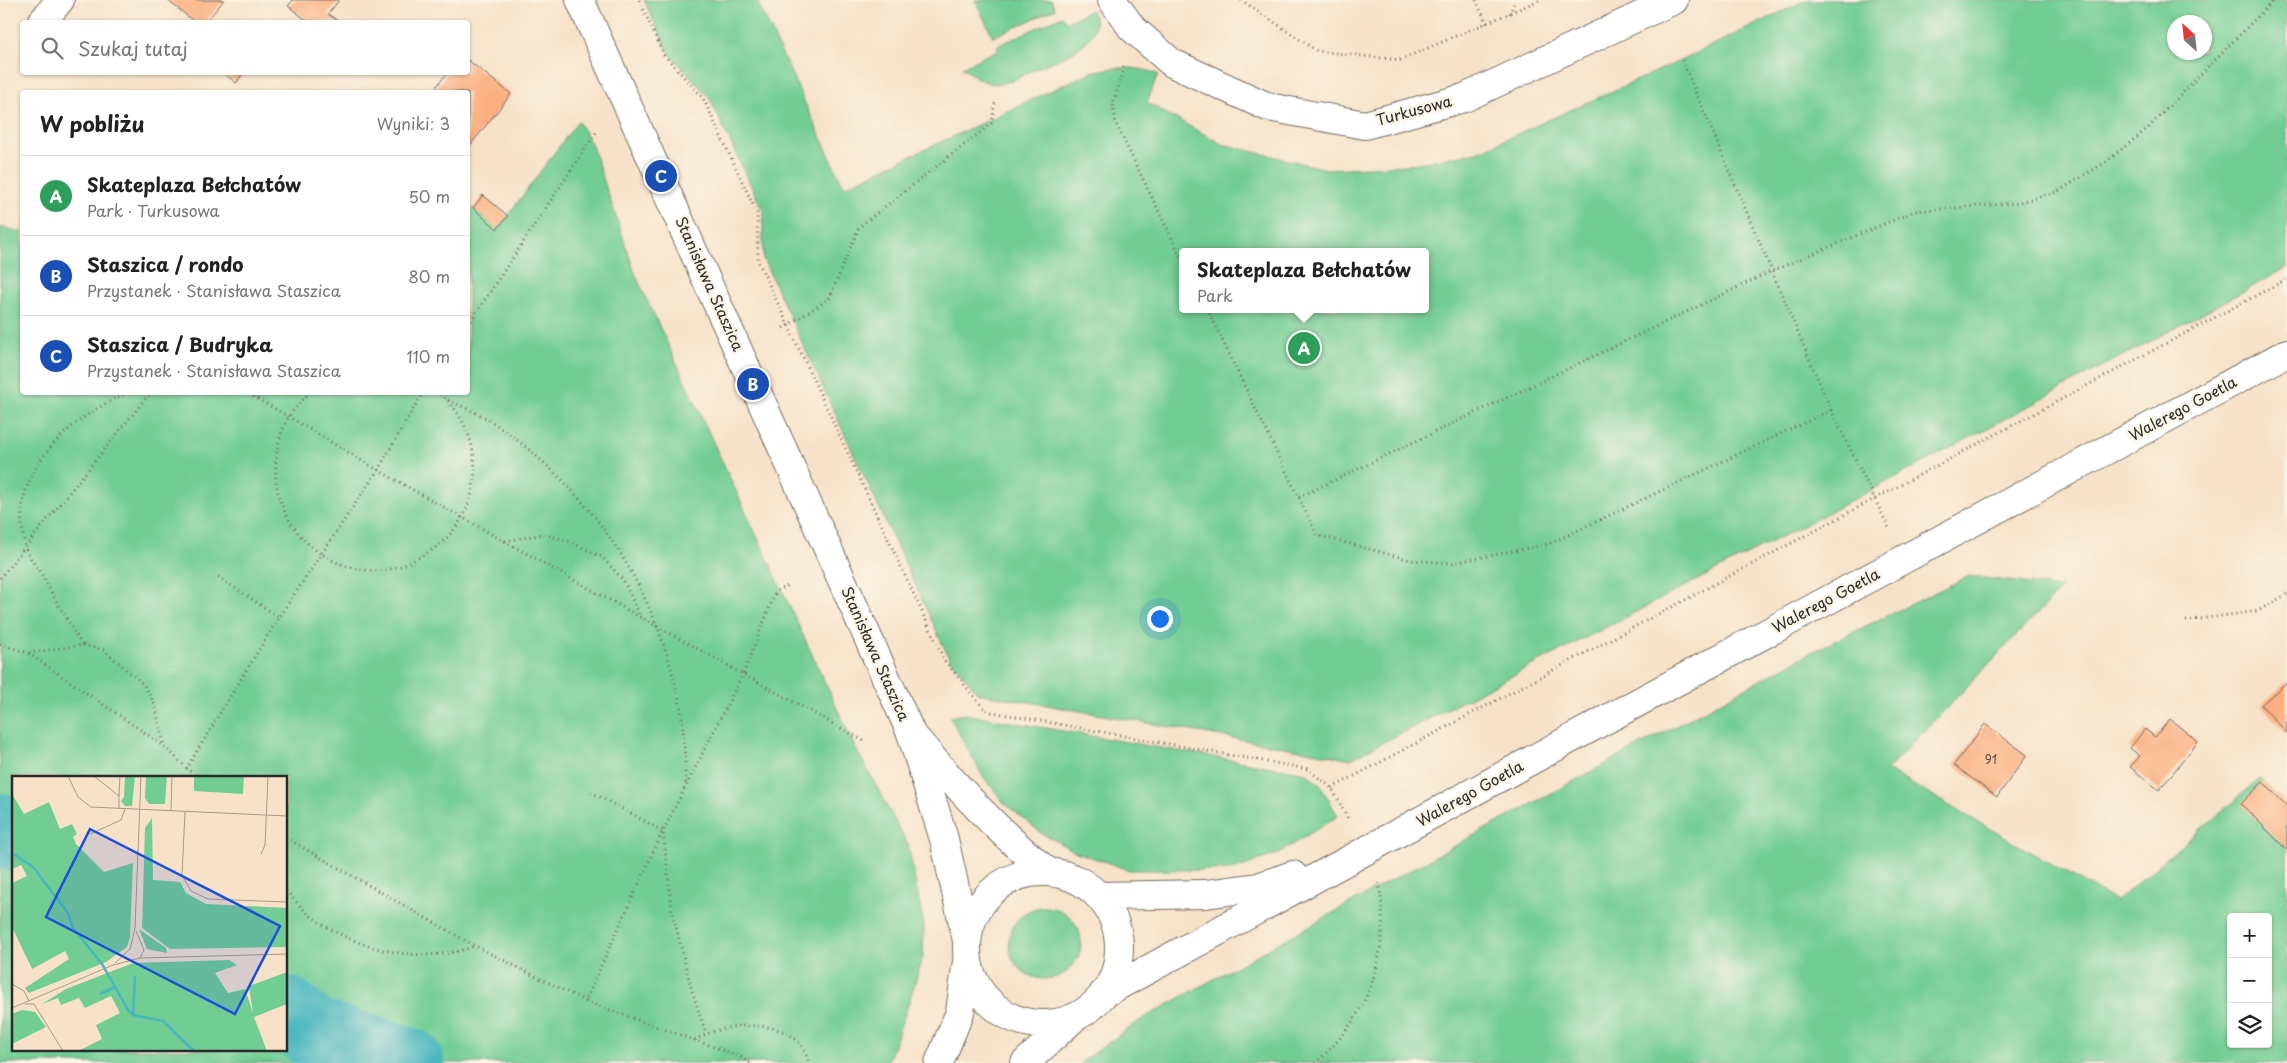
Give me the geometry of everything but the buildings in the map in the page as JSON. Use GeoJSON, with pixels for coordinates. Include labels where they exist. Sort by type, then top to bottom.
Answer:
{"type":"FeatureCollection","features":[{"type":"Feature","properties":{"kind":"street"},"geometry":{"type":"LineString","coordinates":[[44,20],[60,0]]}},
{"type":"Feature","properties":{"kind":"street","name":"Stanisława Staszica"},"geometry":{"type":"LineString","coordinates":[[580,0],[911,733],[944,839],[967,951]]}},
{"type":"Feature","properties":{"kind":"street","name":"Turkusowa"},"geometry":{"type":"LineString","coordinates":[[1112,0],[1132,28],[1172,63],[1268,108],[1364,125],[1464,98],[1674,0]]}},
{"type":"Feature","properties":{"kind":"street","name":"Walerego Goetla"},"geometry":{"type":"LineString","coordinates":[[1103,994],[1371,862],[2287,353]]}},
{"type":"Feature","properties":{"kind":"street","name":"Stanisława Staszica"},"geometry":{"type":"LineString","coordinates":[[911,733],[976,807],[1014,845],[1048,871]]}},
{"type":"Feature","properties":{"kind":"street","name":"Walerego Goetla"},"geometry":{"type":"LineString","coordinates":[[1099,896],[1206,894],[1258,887],[1371,862]]}},
{"type":"Feature","properties":{"kind":"street"},"geometry":{"type":"LineString","coordinates":[[939,1063],[960,1012],[972,918],[984,898],[1003,883],[1024,874],[1048,871],[1075,879],[1099,896],[1112,915],[1118,936],[1118,958],[1112,980],[1103,994],[1025,1063]]}},
{"type":"Feature","properties":{"kind":"street"},"geometry":{"type":"LineString","coordinates":[[967,951],[973,980],[984,996],[999,1010],[1016,1019],[1036,1023],[1056,1023],[1075,1017]]}},
{"type":"Feature","properties":{"kind":"path"},"geometry":{"type":"LineString","coordinates":[[639,0],[664,55],[703,98],[757,213],[758,261],[945,661],[986,711],[1307,769],[1332,788],[1346,815]]}},
{"type":"Feature","properties":{"kind":"path"},"geometry":{"type":"LineString","coordinates":[[1241,0],[1317,51],[1400,60],[1540,0]]}},
{"type":"Feature","properties":{"kind":"path"},"geometry":{"type":"LineString","coordinates":[[1476,0],[1487,24]]}},
{"type":"Feature","properties":{"kind":"path"},"geometry":{"type":"LineString","coordinates":[[1510,14],[1515,0]]}},
{"type":"Feature","properties":{"kind":"path"},"geometry":{"type":"LineString","coordinates":[[1299,497],[1772,271],[1915,211],[2016,203],[2057,192],[2106,162],[2147,129],[2274,0]]}},
{"type":"Feature","properties":{"kind":"path"},"geometry":{"type":"LineString","coordinates":[[1120,59],[1124,65],[1113,104],[1116,124],[1179,253]]}},
{"type":"Feature","properties":{"kind":"path"},"geometry":{"type":"LineString","coordinates":[[1682,60],[1831,410],[1892,533]]}},
{"type":"Feature","properties":{"kind":"path"},"geometry":{"type":"LineString","coordinates":[[783,328],[829,300],[859,227],[992,123],[995,101]]}},
{"type":"Feature","properties":{"kind":"path"},"geometry":{"type":"LineString","coordinates":[[470,322],[598,132]]}},
{"type":"Feature","properties":{"kind":"path"},"geometry":{"type":"LineString","coordinates":[[1332,788],[2287,279]]}},
{"type":"Feature","properties":{"kind":"path"},"geometry":{"type":"LineString","coordinates":[[1208,313],[1317,535],[1410,560],[1452,563],[1549,544],[1831,410]]}},
{"type":"Feature","properties":{"kind":"path"},"geometry":{"type":"LineString","coordinates":[[82,645],[25,547],[20,515],[33,469],[58,438],[106,403],[123,395]]}},
{"type":"Feature","properties":{"kind":"path"},"geometry":{"type":"LineString","coordinates":[[0,578],[149,395]]}},
{"type":"Feature","properties":{"kind":"path"},"geometry":{"type":"LineString","coordinates":[[250,395],[641,619],[864,741]]}},
{"type":"Feature","properties":{"kind":"path"},"geometry":{"type":"LineString","coordinates":[[307,395],[289,416],[277,445],[274,476],[281,507],[297,534],[321,554],[351,567],[384,570],[416,561],[443,542],[464,517],[472,493],[475,468],[469,435],[462,420],[442,395]]}},
{"type":"Feature","properties":{"kind":"path"},"geometry":{"type":"LineString","coordinates":[[186,769],[279,617],[378,470],[421,395]]}},
{"type":"Feature","properties":{"kind":"path"},"geometry":{"type":"LineString","coordinates":[[448,400],[490,421],[540,457],[594,514],[617,546],[645,598],[678,692],[684,737],[686,787]]}},
{"type":"Feature","properties":{"kind":"path"},"geometry":{"type":"LineString","coordinates":[[504,541],[544,534],[571,542],[602,557],[624,581],[641,619]]}},
{"type":"Feature","properties":{"kind":"path"},"geometry":{"type":"LineString","coordinates":[[218,577],[279,617]]}},
{"type":"Feature","properties":{"kind":"path"},"geometry":{"type":"LineString","coordinates":[[586,1001],[663,831],[743,674],[776,591],[790,585]]}},
{"type":"Feature","properties":{"kind":"path"},"geometry":{"type":"LineString","coordinates":[[2186,621],[2258,611],[2287,594]]}},
{"type":"Feature","properties":{"kind":"path"},"geometry":{"type":"LineString","coordinates":[[0,644],[28,653],[164,746],[195,776]]}},
{"type":"Feature","properties":{"kind":"path"},"geometry":{"type":"LineString","coordinates":[[28,653],[82,645],[104,650],[144,685],[156,705],[159,732],[164,746]]}},
{"type":"Feature","properties":{"kind":"path"},"geometry":{"type":"LineString","coordinates":[[591,792],[663,831]]}},
{"type":"Feature","properties":{"kind":"path"},"geometry":{"type":"LineString","coordinates":[[663,831],[672,911],[692,991],[706,1033]]}},
{"type":"Feature","properties":{"kind":"path"},"geometry":{"type":"LineString","coordinates":[[288,839],[475,946],[586,1001],[739,1056],[750,1063]]}},
{"type":"Feature","properties":{"kind":"path"},"geometry":{"type":"LineString","coordinates":[[1314,1063],[1328,1052],[1351,1023],[1376,974],[1382,941],[1384,909],[1371,862]]}},
{"type":"Feature","properties":{"kind":"path"},"geometry":{"type":"LineString","coordinates":[[288,893],[309,915],[331,930],[359,944],[428,956],[475,946]]}},
{"type":"Feature","properties":{"kind":"path"},"geometry":{"type":"LineString","coordinates":[[695,1040],[706,1033],[741,1025],[780,1030],[801,1045],[809,1063]]}},
{"type":"Feature","properties":{"kind":"green space"},"geometry":{"type":"Polygon","coordinates":[[[644,0],[757,0],[844,187],[1091,72],[1109,69],[1132,68],[1158,74],[1147,103],[1222,144],[1326,169],[1408,165],[1477,152],[1682,60],[1806,0],[2287,0],[2287,268],[1870,491],[1351,759],[978,693],[949,658],[763,259],[763,211],[709,97],[669,53],[644,0]]]}},
{"type":"Feature","properties":{"kind":"green space"},"geometry":{"type":"Polygon","coordinates":[[[975,0],[1051,0],[1055,9],[993,37],[975,0]]]}},
{"type":"Feature","properties":{"kind":"green space"},"geometry":{"type":"Polygon","coordinates":[[[1091,10],[1095,21],[1094,31],[1088,40],[1067,55],[1015,79],[997,84],[986,82],[962,67],[998,50],[997,46],[1062,16],[1067,22],[1091,10]]]}},
{"type":"Feature","properties":{"kind":"green space"},"geometry":{"type":"Polygon","coordinates":[[[578,121],[591,143],[636,276],[856,749],[908,845],[924,926],[923,956],[891,1054],[886,1063],[0,1063],[0,227],[20,232],[20,395],[470,395],[470,211],[473,208],[498,229],[578,121]]]}},
{"type":"Feature","properties":{"kind":"green space"},"geometry":{"type":"Polygon","coordinates":[[[1969,576],[2062,588],[1887,770],[2116,901],[2260,779],[2287,806],[2287,1063],[1080,1063],[1142,1019],[1401,875],[1812,652],[1969,576]]]}},
{"type":"Feature","properties":{"kind":"green space"},"geometry":{"type":"Polygon","coordinates":[[[964,714],[1307,773],[1321,786],[1338,816],[1277,854],[1233,870],[1129,870],[1076,852],[1041,833],[1004,803],[982,775],[950,717],[964,714]]]}},
{"type":"Feature","properties":{"kind":"green space"},"geometry":{"type":"Polygon","coordinates":[[[1045,907],[1065,913],[1075,923],[1081,943],[1075,963],[1065,973],[1045,979],[1025,973],[1015,963],[1009,943],[1015,923],[1025,913],[1045,907]]]}},
{"type":"Feature","properties":{"kind":"waterway"},"geometry":{"type":"LineString","coordinates":[[0,829],[12,835]]}},
{"type":"Feature","properties":{"kind":"waterway"},"geometry":{"type":"LineString","coordinates":[[288,1013],[311,1032],[409,1063]]}},
{"type":"Feature","properties":{"kind":"place","name":"Staszica / Budryka"},"geometry":{"type":"Point","coordinates":[661,176]}},
{"type":"Feature","properties":{"kind":"place","name":"Skateplaza Bełchatów"},"geometry":{"type":"Point","coordinates":[1304,348]}},
{"type":"Feature","properties":{"kind":"place","name":"Staszica / rondo"},"geometry":{"type":"Point","coordinates":[753,384]}}]}
